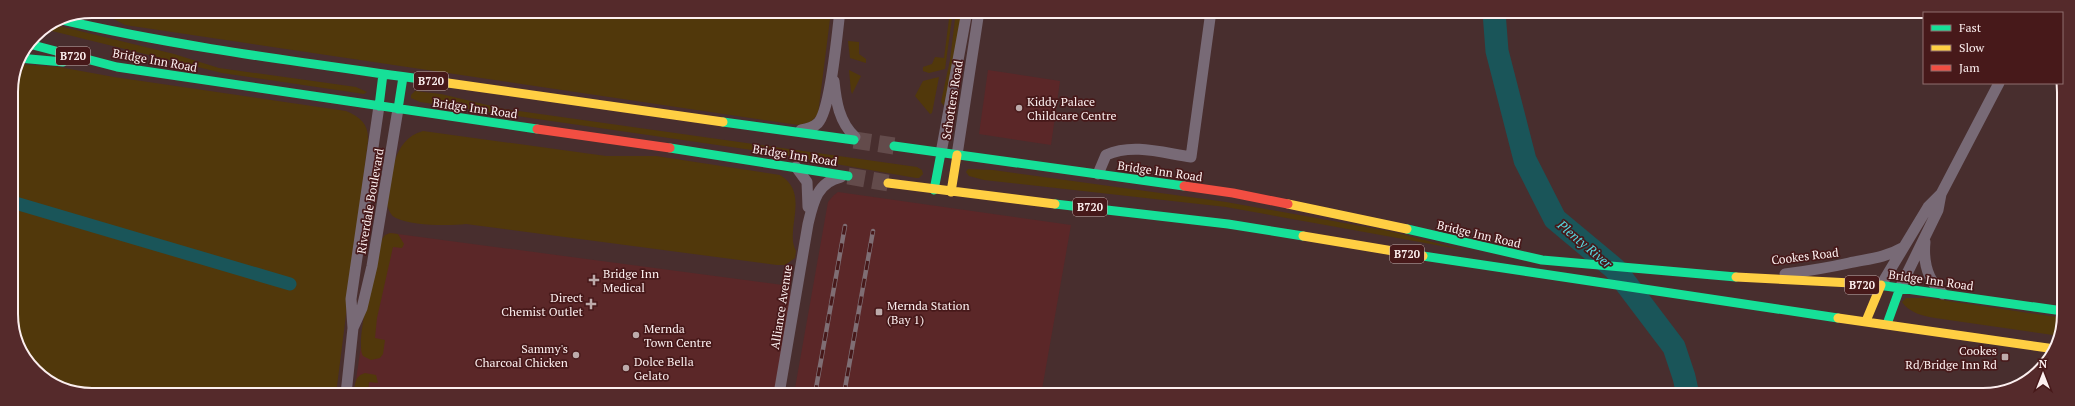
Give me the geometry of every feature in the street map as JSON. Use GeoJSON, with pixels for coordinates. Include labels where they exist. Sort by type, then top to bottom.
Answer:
{"type":"FeatureCollection","features":[{"type":"Feature","properties":{"kind":"main road","name":"Bridge Inn Road"},"geometry":{"type":"LineString","coordinates":[[69,22],[148,39],[403,77],[785,131],[855,139]]}},
{"type":"Feature","properties":{"kind":"main road","name":"Bridge Inn Road"},"geometry":{"type":"LineString","coordinates":[[35,45],[117,67],[796,167],[848,176]]}},
{"type":"Feature","properties":{"kind":"main road"},"geometry":{"type":"LineString","coordinates":[[26,59],[117,67]]}},
{"type":"Feature","properties":{"kind":"main road","name":"Riverdale Boulevard"},"geometry":{"type":"LineString","coordinates":[[379,106],[383,74]]}},
{"type":"Feature","properties":{"kind":"main road","name":"Riverdale Boulevard"},"geometry":{"type":"LineString","coordinates":[[398,109],[403,77]]}},
{"type":"Feature","properties":{"kind":"main road","name":"Bridge Inn Road"},"geometry":{"type":"LineString","coordinates":[[894,146],[1232,193],[1397,227],[1542,260],[1708,276],[1881,285],[2057,310]]}},
{"type":"Feature","properties":{"kind":"main road","name":"Schotters Road"},"geometry":{"type":"LineString","coordinates":[[934,190],[941,153]]}},
{"type":"Feature","properties":{"kind":"main road","name":"Schotters Road"},"geometry":{"type":"LineString","coordinates":[[951,192],[957,155]]}},
{"type":"Feature","properties":{"kind":"main road","name":"B720"},"geometry":{"type":"LineString","coordinates":[[888,183],[934,190],[1196,220],[1587,282],[2048,348]]}},
{"type":"Feature","properties":{"kind":"main road"},"geometry":{"type":"LineString","coordinates":[[1866,321],[1881,285]]}},
{"type":"Feature","properties":{"kind":"main road"},"geometry":{"type":"LineString","coordinates":[[1887,324],[1900,288]]}},
{"type":"Feature","properties":{"kind":"street"},"geometry":{"type":"LineString","coordinates":[[785,131],[809,128],[818,123],[827,100],[833,68],[839,18]]}},
{"type":"Feature","properties":{"kind":"street","name":"Schotters Road"},"geometry":{"type":"LineString","coordinates":[[941,153],[966,18]]}},
{"type":"Feature","properties":{"kind":"street","name":"Schotters Road"},"geometry":{"type":"LineString","coordinates":[[957,155],[978,18]]}},
{"type":"Feature","properties":{"kind":"street"},"geometry":{"type":"LineString","coordinates":[[1098,174],[1106,155],[1117,150],[1133,148],[1191,157],[1210,18]]}},
{"type":"Feature","properties":{"kind":"street"},"geometry":{"type":"LineString","coordinates":[[833,68],[835,92],[842,120],[845,127],[855,139]]}},
{"type":"Feature","properties":{"kind":"street"},"geometry":{"type":"LineString","coordinates":[[1900,288],[1938,210],[1941,194],[1998,84]]}},
{"type":"Feature","properties":{"kind":"street","name":"Riverdale Boulevard"},"geometry":{"type":"LineString","coordinates":[[347,388],[353,328],[351,299],[379,106]]}},
{"type":"Feature","properties":{"kind":"street","name":"Riverdale Boulevard"},"geometry":{"type":"LineString","coordinates":[[353,328],[364,301],[379,225],[398,109]]}},
{"type":"Feature","properties":{"kind":"street","name":"Alliance Avenue"},"geometry":{"type":"LineString","coordinates":[[796,167],[807,182],[808,224]]}},
{"type":"Feature","properties":{"kind":"street","name":"Alliance Avenue"},"geometry":{"type":"LineString","coordinates":[[780,388],[808,224],[813,203],[819,189],[828,182],[848,176]]}},
{"type":"Feature","properties":{"kind":"street"},"geometry":{"type":"LineString","coordinates":[[1881,285],[1928,207],[1941,194]]}},
{"type":"Feature","properties":{"kind":"street"},"geometry":{"type":"LineString","coordinates":[[362,223],[379,225]]}},
{"type":"Feature","properties":{"kind":"street"},"geometry":{"type":"LineString","coordinates":[[1926,233],[1924,256],[1926,270],[1934,285],[1943,294]]}},
{"type":"Feature","properties":{"kind":"street","name":"Cookes Road"},"geometry":{"type":"LineString","coordinates":[[1708,276],[1729,273],[1783,274],[1827,269],[1880,258],[1902,248]]}},
{"type":"Feature","properties":{"kind":"shaded area"},"geometry":{"type":"Polygon","coordinates":[[[112,18],[830,18],[818,114],[811,122],[798,125],[125,25],[112,18]]]}},
{"type":"Feature","properties":{"kind":"shaded area"},"geometry":{"type":"Polygon","coordinates":[[[949,18],[952,18],[945,69],[929,73],[923,71],[923,67],[932,64],[935,57],[944,58],[949,18]]]}},
{"type":"Feature","properties":{"kind":"shaded area"},"geometry":{"type":"Polygon","coordinates":[[[955,18],[963,18],[944,106],[941,102],[950,60],[955,18]]]}},
{"type":"Feature","properties":{"kind":"shaded area"},"geometry":{"type":"Polygon","coordinates":[[[59,26],[174,54],[219,68],[356,87],[367,92],[364,94],[222,73],[50,31],[59,26]]]}},
{"type":"Feature","properties":{"kind":"shaded area"},"geometry":{"type":"Polygon","coordinates":[[[848,41],[859,42],[859,54],[866,59],[866,63],[850,58],[848,41]]]}},
{"type":"Feature","properties":{"kind":"shaded area"},"geometry":{"type":"Polygon","coordinates":[[[24,64],[59,67],[114,77],[346,111],[356,116],[363,122],[367,130],[368,141],[337,388],[78,387],[51,376],[33,359],[28,351],[19,328],[18,314],[18,92],[19,78],[24,64]]]}},
{"type":"Feature","properties":{"kind":"shaded area"},"geometry":{"type":"Polygon","coordinates":[[[849,70],[861,76],[852,94],[851,91],[849,70]]]}},
{"type":"Feature","properties":{"kind":"shaded area","name":"Kiddy Palace Childcare Centre"},"geometry":{"type":"Polygon","coordinates":[[[988,70],[1060,81],[1051,145],[979,134],[988,70]]]}},
{"type":"Feature","properties":{"kind":"shaded area"},"geometry":{"type":"Polygon","coordinates":[[[939,77],[932,113],[930,114],[915,96],[923,81],[939,77]]]}},
{"type":"Feature","properties":{"kind":"shaded area"},"geometry":{"type":"Polygon","coordinates":[[[415,91],[441,94],[504,109],[917,167],[922,170],[923,174],[919,178],[916,178],[773,153],[420,102],[411,98],[411,95],[415,91]]]}},
{"type":"Feature","properties":{"kind":"shaded area"},"geometry":{"type":"Polygon","coordinates":[[[423,131],[606,156],[656,156],[780,175],[789,183],[794,192],[796,202],[793,233],[793,242],[796,251],[795,258],[785,265],[777,265],[466,224],[431,225],[403,221],[393,216],[387,205],[392,172],[399,151],[405,142],[412,136],[423,131]]]}},
{"type":"Feature","properties":{"kind":"shaded area"},"geometry":{"type":"Polygon","coordinates":[[[968,169],[993,170],[1226,202],[1389,231],[1464,250],[1226,207],[984,180],[969,176],[966,172],[968,169]]]}},
{"type":"Feature","properties":{"kind":"shaded area"},"geometry":{"type":"Polygon","coordinates":[[[838,192],[1071,225],[1042,388],[795,388],[828,202],[838,192]]]}},
{"type":"Feature","properties":{"kind":"shaded area","name":"Mernda Town Centre"},"geometry":{"type":"Polygon","coordinates":[[[390,233],[783,285],[790,290],[791,298],[775,388],[355,388],[367,304],[385,235],[390,233]]]}},
{"type":"Feature","properties":{"kind":"shaded area"},"geometry":{"type":"Polygon","coordinates":[[[390,233],[398,234],[404,244],[402,248],[393,247],[377,318],[375,338],[385,340],[383,354],[380,358],[371,360],[363,356],[361,348],[361,335],[371,281],[382,239],[385,235],[390,233]]]}},
{"type":"Feature","properties":{"kind":"shaded area"},"geometry":{"type":"Polygon","coordinates":[[[1906,298],[1929,298],[2057,317],[2056,328],[2054,335],[1935,318],[1917,313],[1909,309],[1902,302],[1906,298]]]}},
{"type":"Feature","properties":{"kind":"shaded area"},"geometry":{"type":"Polygon","coordinates":[[[365,373],[376,375],[378,383],[369,382],[368,388],[355,388],[357,379],[361,374],[365,373]]]}},
{"type":"Feature","properties":{"kind":"waterway","name":"Plenty River"},"geometry":{"type":"LineString","coordinates":[[1494,18],[1497,51],[1525,160],[1555,219],[1615,269],[1674,347],[1686,388]]}},
{"type":"Feature","properties":{"kind":"waterway"},"geometry":{"type":"LineString","coordinates":[[18,204],[290,284]]}},
{"type":"Feature","properties":{"kind":"tunnel"},"geometry":{"type":"LineString","coordinates":[[854,140],[894,146]]}},
{"type":"Feature","properties":{"kind":"tunnel"},"geometry":{"type":"LineString","coordinates":[[848,176],[888,183]]}},
{"type":"Feature","properties":{"kind":"railway"},"geometry":{"type":"LineString","coordinates":[[816,388],[845,226]]}},
{"type":"Feature","properties":{"kind":"railway"},"geometry":{"type":"LineString","coordinates":[[845,388],[873,231]]}},
{"type":"Feature","properties":{"kind":"traffic: fast"},"geometry":{"type":"LineString","coordinates":[[69,22],[106,30],[204,47],[448,83]]}},
{"type":"Feature","properties":{"kind":"traffic: fast"},"geometry":{"type":"LineString","coordinates":[[35,45],[117,67],[537,129]]}},
{"type":"Feature","properties":{"kind":"traffic: fast"},"geometry":{"type":"LineString","coordinates":[[26,59],[63,62]]}},
{"type":"Feature","properties":{"kind":"traffic: fast"},"geometry":{"type":"LineString","coordinates":[[379,106],[383,74]]}},
{"type":"Feature","properties":{"kind":"traffic: fast"},"geometry":{"type":"LineString","coordinates":[[398,109],[403,77]]}},
{"type":"Feature","properties":{"kind":"traffic: fast"},"geometry":{"type":"LineString","coordinates":[[723,122],[854,140]]}},
{"type":"Feature","properties":{"kind":"traffic: fast"},"geometry":{"type":"LineString","coordinates":[[894,146],[1184,186]]}},
{"type":"Feature","properties":{"kind":"traffic: fast"},"geometry":{"type":"LineString","coordinates":[[670,148],[848,176]]}},
{"type":"Feature","properties":{"kind":"traffic: fast"},"geometry":{"type":"LineString","coordinates":[[934,190],[941,153]]}},
{"type":"Feature","properties":{"kind":"traffic: fast"},"geometry":{"type":"LineString","coordinates":[[1055,204],[1228,224],[1303,236]]}},
{"type":"Feature","properties":{"kind":"traffic: fast"},"geometry":{"type":"LineString","coordinates":[[1407,229],[1542,260],[1736,277]]}},
{"type":"Feature","properties":{"kind":"traffic: fast"},"geometry":{"type":"LineString","coordinates":[[1423,256],[1838,318]]}},
{"type":"Feature","properties":{"kind":"traffic: fast"},"geometry":{"type":"LineString","coordinates":[[1871,284],[2057,310]]}},
{"type":"Feature","properties":{"kind":"traffic: fast"},"geometry":{"type":"LineString","coordinates":[[1887,324],[1900,288]]}},
{"type":"Feature","properties":{"kind":"traffic: slow"},"geometry":{"type":"LineString","coordinates":[[448,83],[723,122]]}},
{"type":"Feature","properties":{"kind":"traffic: slow"},"geometry":{"type":"LineString","coordinates":[[951,192],[957,155]]}},
{"type":"Feature","properties":{"kind":"traffic: slow"},"geometry":{"type":"LineString","coordinates":[[888,183],[1055,204]]}},
{"type":"Feature","properties":{"kind":"traffic: slow"},"geometry":{"type":"LineString","coordinates":[[1288,204],[1407,229]]}},
{"type":"Feature","properties":{"kind":"traffic: slow"},"geometry":{"type":"LineString","coordinates":[[1303,236],[1423,256]]}},
{"type":"Feature","properties":{"kind":"traffic: slow"},"geometry":{"type":"LineString","coordinates":[[1736,277],[1871,284]]}},
{"type":"Feature","properties":{"kind":"traffic: slow"},"geometry":{"type":"LineString","coordinates":[[1866,321],[1881,285]]}},
{"type":"Feature","properties":{"kind":"traffic: slow"},"geometry":{"type":"LineString","coordinates":[[1838,318],[2048,348]]}},
{"type":"Feature","properties":{"kind":"traffic: jam"},"geometry":{"type":"LineString","coordinates":[[537,129],[670,148]]}},
{"type":"Feature","properties":{"kind":"traffic: jam"},"geometry":{"type":"LineString","coordinates":[[1184,186],[1233,193],[1288,204]]}},
{"type":"Feature","properties":{"kind":"place","name":"Kiddy Palace Childcare Centre"},"geometry":{"type":"Point","coordinates":[1019,108]}},
{"type":"Feature","properties":{"kind":"place","name":"Bridge Inn Medical"},"geometry":{"type":"Point","coordinates":[594,280]}},
{"type":"Feature","properties":{"kind":"place","name":"Direct Chemist Outlet"},"geometry":{"type":"Point","coordinates":[591,304]}},
{"type":"Feature","properties":{"kind":"place","name":"Mernda Station (Bay 1)"},"geometry":{"type":"Point","coordinates":[879,312]}},
{"type":"Feature","properties":{"kind":"place","name":"Mernda Town Centre"},"geometry":{"type":"Point","coordinates":[636,335]}},
{"type":"Feature","properties":{"kind":"place","name":"Sammy's Charcoal Chicken"},"geometry":{"type":"Point","coordinates":[576,355]}},
{"type":"Feature","properties":{"kind":"place","name":"Cookes Rd/Bridge Inn Rd"},"geometry":{"type":"Point","coordinates":[2005,357]}},
{"type":"Feature","properties":{"kind":"place","name":"Dolce Bella Gelato"},"geometry":{"type":"Point","coordinates":[626,368]}}]}
